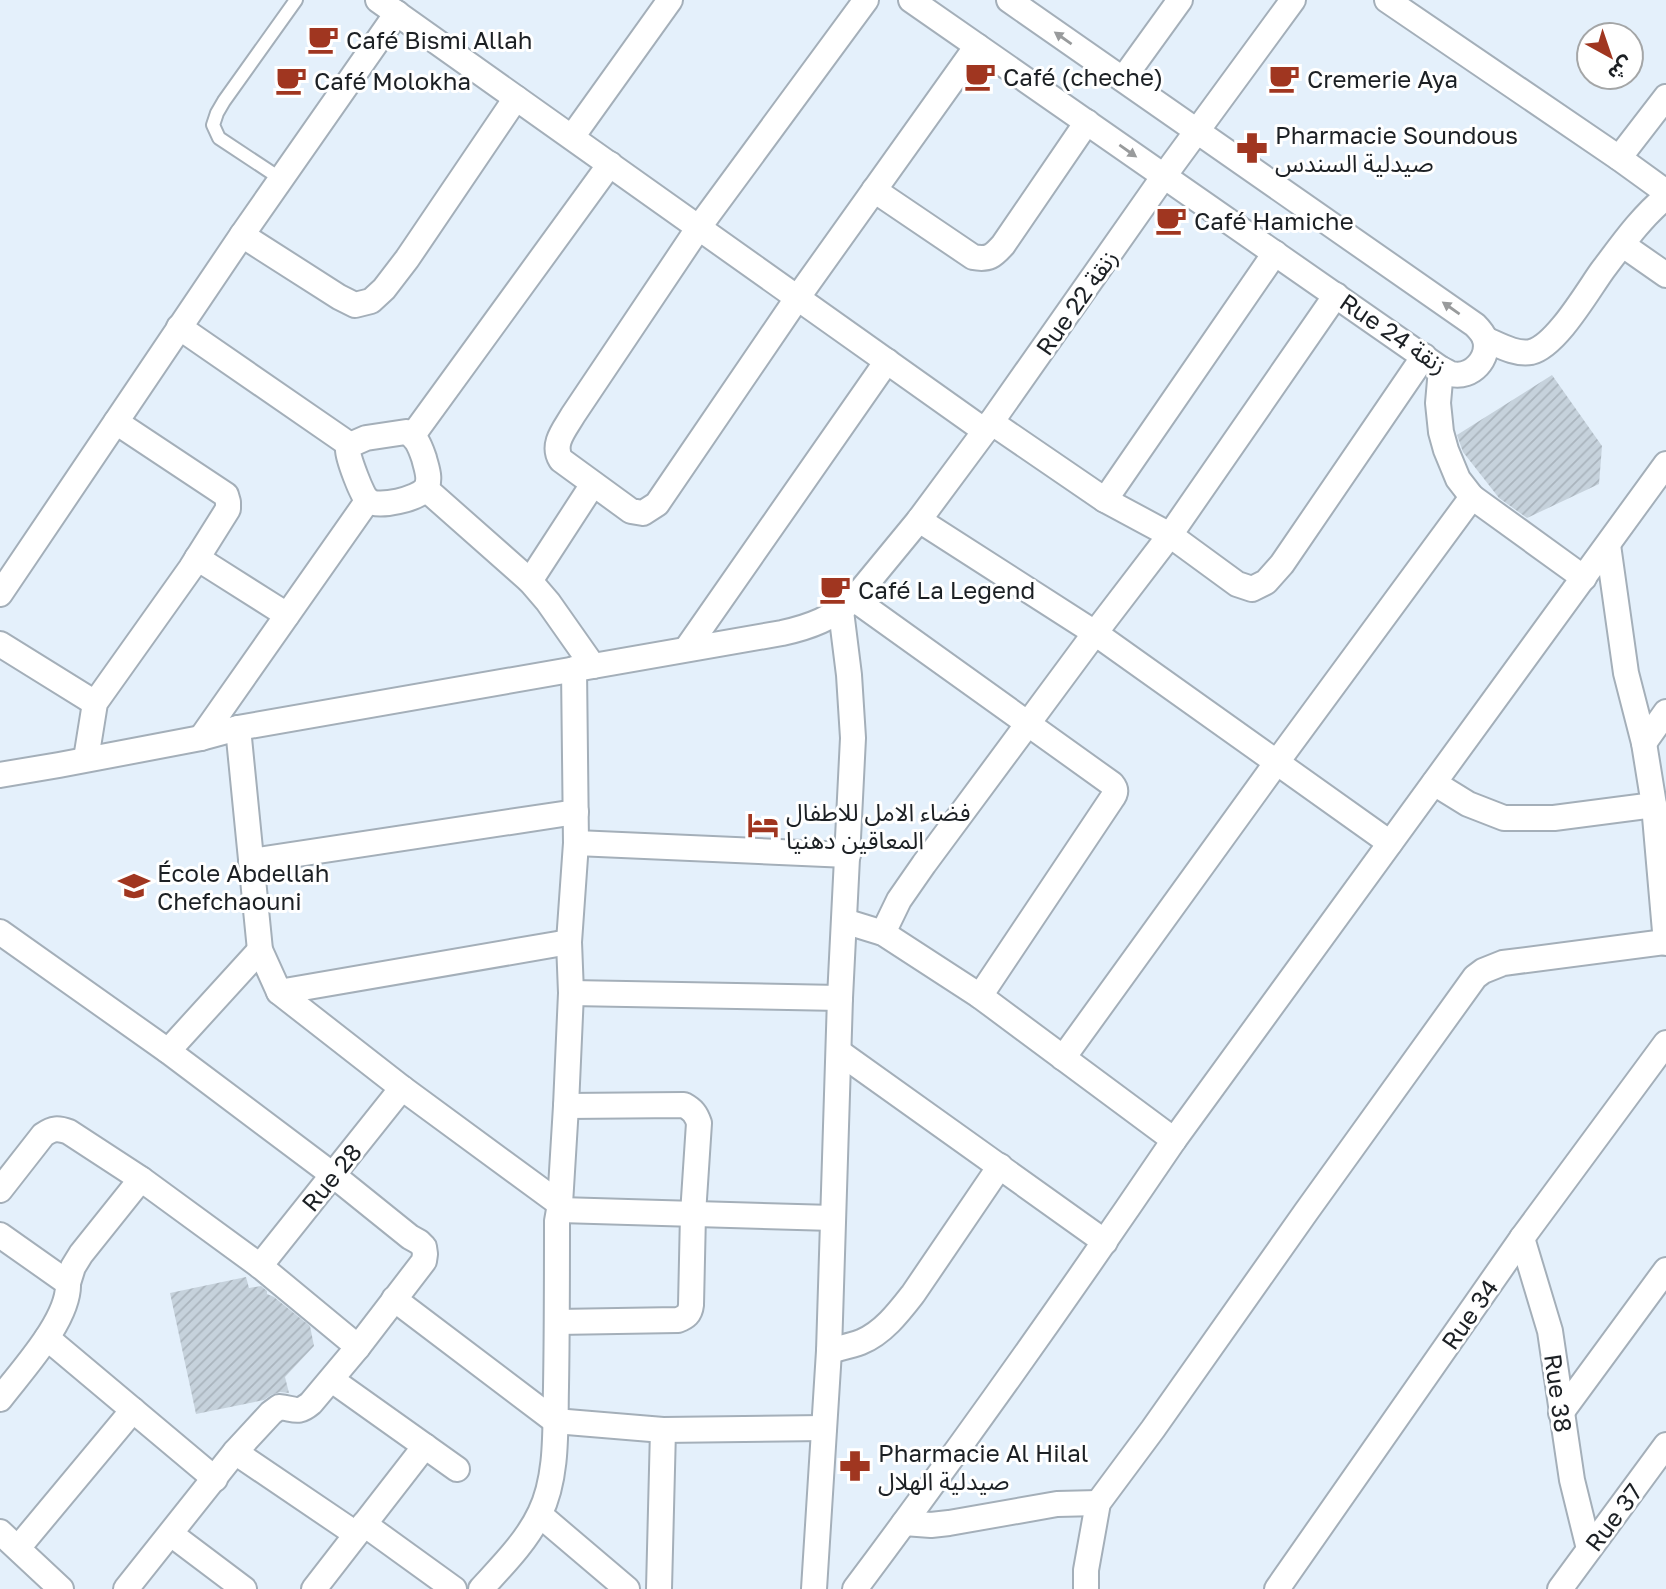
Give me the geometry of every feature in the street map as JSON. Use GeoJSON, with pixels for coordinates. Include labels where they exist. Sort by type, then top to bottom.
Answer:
{"type":"FeatureCollection","features":[{"type":"Feature","properties":{"kind":"street"},"geometry":{"type":"LineString","coordinates":[[572,137],[670,0]]}},
{"type":"Feature","properties":{"kind":"street"},"geometry":{"type":"LineString","coordinates":[[866,0],[699,227],[557,443],[556,452],[561,460],[631,511],[643,513],[657,504],[798,298],[977,46]]}},
{"type":"Feature","properties":{"kind":"street","name":"Rue 24 زنقة"},"geometry":{"type":"LineString","coordinates":[[911,0],[1432,362],[1451,373],[1463,374],[1481,361],[1485,351],[1485,339],[1475,325],[1011,1]]}},
{"type":"Feature","properties":{"kind":"street"},"geometry":{"type":"LineString","coordinates":[[1123,79],[1180,0]]}},
{"type":"Feature","properties":{"kind":"street","name":"Rue 22 زنقة"},"geometry":{"type":"LineString","coordinates":[[847,605],[919,520],[988,427],[1164,176],[1293,0]]}},
{"type":"Feature","properties":{"kind":"street"},"geometry":{"type":"LineString","coordinates":[[1387,0],[1666,192]]}},
{"type":"Feature","properties":{"kind":"street"},"geometry":{"type":"LineString","coordinates":[[0,594],[281,179],[388,7],[887,361],[1105,500],[1170,535],[1237,584],[1252,589],[1266,582],[1282,564],[1432,362]]}},
{"type":"Feature","properties":{"kind":"street"},"geometry":{"type":"LineString","coordinates":[[1619,158],[1666,97]]}},
{"type":"Feature","properties":{"kind":"street"},"geometry":{"type":"LineString","coordinates":[[242,235],[339,297],[355,305],[371,301],[407,259],[516,98]]}},
{"type":"Feature","properties":{"kind":"street"},"geometry":{"type":"LineString","coordinates":[[874,190],[973,257],[983,259],[991,256],[1003,244],[1087,122]]}},
{"type":"Feature","properties":{"kind":"street"},"geometry":{"type":"LineString","coordinates":[[413,435],[610,164]]}},
{"type":"Feature","properties":{"kind":"street"},"geometry":{"type":"LineString","coordinates":[[1485,339],[1520,352],[1535,351],[1546,345],[1641,222],[1666,197]]}},
{"type":"Feature","properties":{"kind":"street"},"geometry":{"type":"LineString","coordinates":[[1623,245],[1666,275]]}},
{"type":"Feature","properties":{"kind":"street"},"geometry":{"type":"LineString","coordinates":[[1105,500],[1275,253]]}},
{"type":"Feature","properties":{"kind":"street"},"geometry":{"type":"LineString","coordinates":[[884,933],[899,900],[924,864],[1170,535],[1336,295]]}},
{"type":"Feature","properties":{"kind":"street"},"geometry":{"type":"LineString","coordinates":[[179,327],[350,445]]}},
{"type":"Feature","properties":{"kind":"street"},"geometry":{"type":"LineString","coordinates":[[687,648],[887,361]]}},
{"type":"Feature","properties":{"kind":"street"},"geometry":{"type":"LineString","coordinates":[[1432,362],[1441,432],[1458,480],[1472,497],[1584,578]]}},
{"type":"Feature","properties":{"kind":"street"},"geometry":{"type":"LineString","coordinates":[[86,759],[95,703],[197,558],[228,509],[229,502],[226,495],[116,422]]}},
{"type":"Feature","properties":{"kind":"street"},"geometry":{"type":"LineString","coordinates":[[406,432],[413,435],[421,448],[427,469],[426,489],[419,495],[391,503],[368,500],[353,468],[348,450],[350,445],[366,438],[394,433],[406,432]]}},
{"type":"Feature","properties":{"kind":"street"},"geometry":{"type":"LineString","coordinates":[[855,1589],[1105,1242],[1174,1140],[1666,464]]}},
{"type":"Feature","properties":{"kind":"street"},"geometry":{"type":"LineString","coordinates":[[530,581],[593,484]]}},
{"type":"Feature","properties":{"kind":"street"},"geometry":{"type":"LineString","coordinates":[[426,489],[530,581],[548,602],[584,668],[569,942],[571,993],[566,1106],[557,1221],[552,1476],[540,1515],[481,1589]]}},
{"type":"Feature","properties":{"kind":"street"},"geometry":{"type":"LineString","coordinates":[[1063,1058],[1276,762],[1472,497]]}},
{"type":"Feature","properties":{"kind":"street"},"geometry":{"type":"LineString","coordinates":[[201,738],[368,500]]}},
{"type":"Feature","properties":{"kind":"street"},"geometry":{"type":"LineString","coordinates":[[919,520],[1095,633],[1390,843]]}},
{"type":"Feature","properties":{"kind":"street"},"geometry":{"type":"LineString","coordinates":[[1086,1589],[1086,1570],[1098,1503],[1475,977],[1503,963],[1666,942],[1654,805],[1644,743],[1626,673],[1608,545]]}},
{"type":"Feature","properties":{"kind":"street"},"geometry":{"type":"LineString","coordinates":[[197,558],[287,615]]}},
{"type":"Feature","properties":{"kind":"street"},"geometry":{"type":"LineString","coordinates":[[0,775],[201,738],[238,728],[803,629],[823,621],[847,605]]}},
{"type":"Feature","properties":{"kind":"street"},"geometry":{"type":"LineString","coordinates":[[847,605],[1028,724],[1112,784],[1115,789],[1116,793],[979,996]]}},
{"type":"Feature","properties":{"kind":"street"},"geometry":{"type":"LineString","coordinates":[[814,1589],[828,1351],[840,998],[853,737],[847,605]]}},
{"type":"Feature","properties":{"kind":"street"},"geometry":{"type":"LineString","coordinates":[[0,644],[95,703]]}},
{"type":"Feature","properties":{"kind":"street"},"geometry":{"type":"LineString","coordinates":[[1644,743],[1666,712]]}},
{"type":"Feature","properties":{"kind":"street"},"geometry":{"type":"LineString","coordinates":[[238,728],[260,950],[279,992],[560,1207],[833,1218]]}},
{"type":"Feature","properties":{"kind":"street"},"geometry":{"type":"LineString","coordinates":[[1434,783],[1468,804],[1504,818],[1554,818],[1654,805]]}},
{"type":"Feature","properties":{"kind":"street"},"geometry":{"type":"LineString","coordinates":[[251,861],[576,812]]}},
{"type":"Feature","properties":{"kind":"street"},"geometry":{"type":"LineString","coordinates":[[576,843],[848,855]]}},
{"type":"Feature","properties":{"kind":"street"},"geometry":{"type":"LineString","coordinates":[[844,921],[884,933],[979,996],[1174,1140]]}},
{"type":"Feature","properties":{"kind":"street"},"geometry":{"type":"LineString","coordinates":[[0,932],[168,1051],[424,1247],[424,1261],[332,1380],[305,1408],[294,1411],[279,1407],[274,1409],[235,1452],[126,1589]]}},
{"type":"Feature","properties":{"kind":"street"},"geometry":{"type":"LineString","coordinates":[[279,992],[569,942]]}},
{"type":"Feature","properties":{"kind":"street"},"geometry":{"type":"LineString","coordinates":[[168,1051],[260,950]]}},
{"type":"Feature","properties":{"kind":"street"},"geometry":{"type":"LineString","coordinates":[[571,993],[840,998]]}},
{"type":"Feature","properties":{"kind":"street","name":"Rue 34"},"geometry":{"type":"LineString","coordinates":[[1277,1589],[1522,1238],[1665,1046]]}},
{"type":"Feature","properties":{"kind":"street"},"geometry":{"type":"LineString","coordinates":[[839,1052],[1105,1242]]}},
{"type":"Feature","properties":{"kind":"street","name":"Rue 28"},"geometry":{"type":"LineString","coordinates":[[260,1266],[402,1088]]}},
{"type":"Feature","properties":{"kind":"street"},"geometry":{"type":"LineString","coordinates":[[557,1322],[678,1320],[689,1313],[699,1123],[696,1114],[684,1105],[566,1106]]}},
{"type":"Feature","properties":{"kind":"street"},"geometry":{"type":"LineString","coordinates":[[0,1190],[43,1135],[51,1129],[69,1132],[141,1179],[260,1266],[358,1347]]}},
{"type":"Feature","properties":{"kind":"street"},"geometry":{"type":"LineString","coordinates":[[828,1351],[861,1342],[898,1314],[1000,1166]]}},
{"type":"Feature","properties":{"kind":"street"},"geometry":{"type":"LineString","coordinates":[[5,1383],[47,1338],[60,1319],[74,1267],[81,1254],[141,1179]]}},
{"type":"Feature","properties":{"kind":"street"},"geometry":{"type":"LineString","coordinates":[[0,1235],[69,1288]]}},
{"type":"Feature","properties":{"kind":"street","name":"Rue 38"},"geometry":{"type":"LineString","coordinates":[[1522,1238],[1550,1331],[1572,1480],[1589,1549]]}},
{"type":"Feature","properties":{"kind":"street"},"geometry":{"type":"LineString","coordinates":[[1561,1413],[1666,1270]]}},
{"type":"Feature","properties":{"kind":"street"},"geometry":{"type":"LineString","coordinates":[[394,1299],[555,1421],[663,1430],[824,1428]]}},
{"type":"Feature","properties":{"kind":"street"},"geometry":{"type":"LineString","coordinates":[[47,1338],[215,1479]]}},
{"type":"Feature","properties":{"kind":"street"},"geometry":{"type":"LineString","coordinates":[[332,1380],[457,1469]]}},
{"type":"Feature","properties":{"kind":"street"},"geometry":{"type":"LineString","coordinates":[[61,1589],[9,1540],[133,1410]]}},
{"type":"Feature","properties":{"kind":"street"},"geometry":{"type":"LineString","coordinates":[[659,1589],[663,1430]]}},
{"type":"Feature","properties":{"kind":"street","name":"Rue 37"},"geometry":{"type":"LineString","coordinates":[[1560,1589],[1666,1445]]}},
{"type":"Feature","properties":{"kind":"street"},"geometry":{"type":"LineString","coordinates":[[314,1589],[425,1446]]}},
{"type":"Feature","properties":{"kind":"street"},"geometry":{"type":"LineString","coordinates":[[235,1452],[454,1589]]}},
{"type":"Feature","properties":{"kind":"street"},"geometry":{"type":"LineString","coordinates":[[904,1523],[931,1525],[1057,1504],[1098,1503]]}},
{"type":"Feature","properties":{"kind":"street"},"geometry":{"type":"LineString","coordinates":[[540,1515],[627,1589]]}},
{"type":"Feature","properties":{"kind":"street"},"geometry":{"type":"LineString","coordinates":[[171,1534],[244,1589]]}},
{"type":"Feature","properties":{"kind":"lane"},"geometry":{"type":"LineString","coordinates":[[281,179],[219,138],[213,125],[224,102],[296,0]]}},
{"type":"Feature","properties":{"kind":"building"},"geometry":{"type":"Polygon","coordinates":[[[1552,375],[1602,446],[1599,484],[1527,518],[1499,498],[1463,452],[1457,435],[1552,375]]]}},
{"type":"Feature","properties":{"kind":"building"},"geometry":{"type":"Polygon","coordinates":[[[246,1277],[249,1288],[261,1286],[267,1294],[310,1326],[314,1346],[285,1377],[289,1393],[280,1392],[264,1400],[196,1414],[170,1293],[246,1277]]]}},
{"type":"Feature","properties":{"kind":"place","name":"Café Bismi Allah"},"geometry":{"type":"Point","coordinates":[323,39]}},
{"type":"Feature","properties":{"kind":"place","name":"Café (cheche)"},"geometry":{"type":"Point","coordinates":[980,76]}},
{"type":"Feature","properties":{"kind":"place","name":"Cremerie Aya"},"geometry":{"type":"Point","coordinates":[1284,78]}},
{"type":"Feature","properties":{"kind":"place","name":"Café Molokha"},"geometry":{"type":"Point","coordinates":[291,80]}},
{"type":"Feature","properties":{"kind":"place","name":"Pharmacie Soundous صيدلية السندس"},"geometry":{"type":"Point","coordinates":[1252,148]}},
{"type":"Feature","properties":{"kind":"place","name":"Café Hamiche"},"geometry":{"type":"Point","coordinates":[1171,220]}},
{"type":"Feature","properties":{"kind":"place","name":"Café La Legend"},"geometry":{"type":"Point","coordinates":[835,589]}},
{"type":"Feature","properties":{"kind":"place","name":"فضاء الامل للاطفال المعاقين دهنيا"},"geometry":{"type":"Point","coordinates":[763,825]}},
{"type":"Feature","properties":{"kind":"place","name":"École Abdellah Chefchaouni"},"geometry":{"type":"Point","coordinates":[134,886]}},
{"type":"Feature","properties":{"kind":"place","name":"Pharmacie Al Hilal صيدلية الهلال"},"geometry":{"type":"Point","coordinates":[855,1466]}}]}
